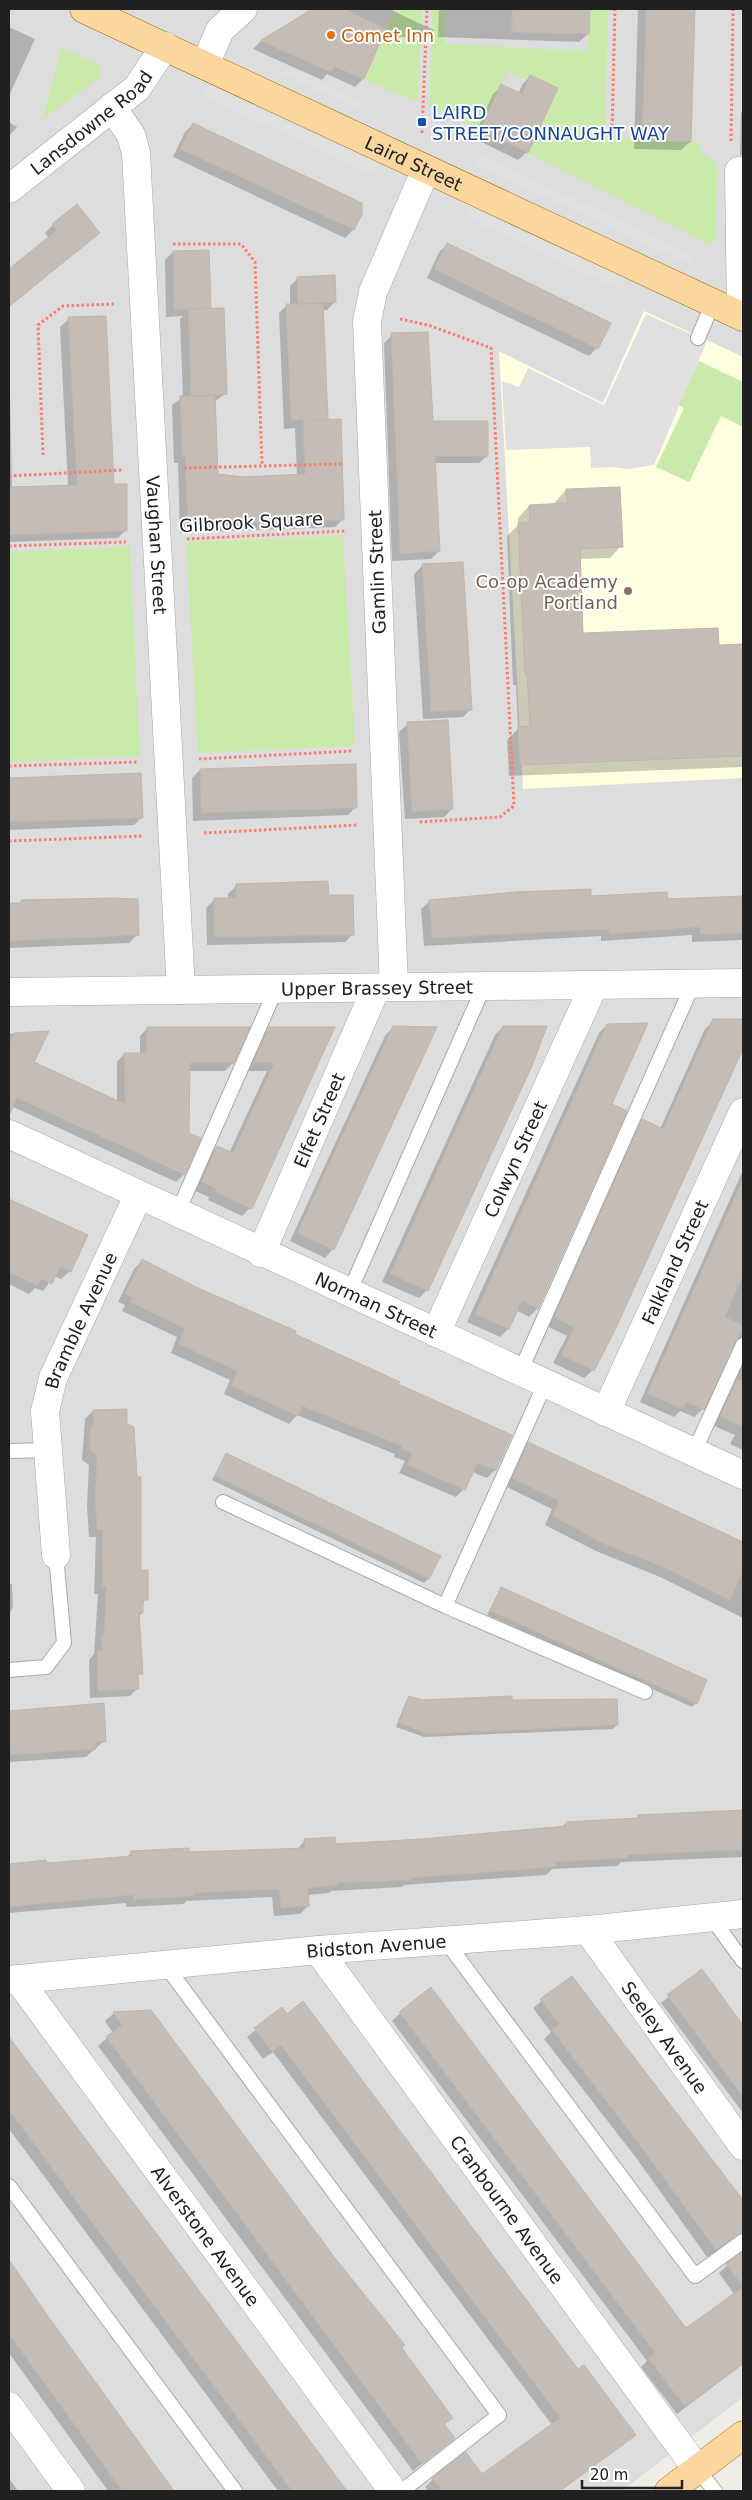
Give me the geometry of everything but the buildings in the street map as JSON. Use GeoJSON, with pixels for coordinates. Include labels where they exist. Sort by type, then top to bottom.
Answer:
{"type":"FeatureCollection","features":[{"type":"Feature","properties":{"kind":"main road","name":"Laird Street"},"geometry":{"type":"LineString","coordinates":[[84,9],[742,317]]}},
{"type":"Feature","properties":{"kind":"main road"},"geometry":{"type":"LineString","coordinates":[[669,2491],[743,2435]]}},
{"type":"Feature","properties":{"kind":"street"},"geometry":{"type":"LineString","coordinates":[[205,65],[220,30],[243,9]]}},
{"type":"Feature","properties":{"kind":"street","name":"Lansdowne Road"},"geometry":{"type":"LineString","coordinates":[[9,189],[137,88],[165,46]]}},
{"type":"Feature","properties":{"kind":"street","name":"Vaughan Street"},"geometry":{"type":"LineString","coordinates":[[112,107],[131,135],[136,154],[158,540],[180,990]]}},
{"type":"Feature","properties":{"kind":"street","name":"Gamlin Street"},"geometry":{"type":"LineString","coordinates":[[385,987],[375,530],[367,321],[373,292],[424,167]]}},
{"type":"Feature","properties":{"kind":"street"},"geometry":{"type":"LineString","coordinates":[[739,171],[742,317]]}},
{"type":"Feature","properties":{"kind":"street","name":"Upper Brassey Street"},"geometry":{"type":"LineString","coordinates":[[9,992],[743,983]]}},
{"type":"Feature","properties":{"kind":"street","name":"Colwyn Street"},"geometry":{"type":"LineString","coordinates":[[436,1333],[594,985]]}},
{"type":"Feature","properties":{"kind":"street","name":"Elfet Street"},"geometry":{"type":"LineString","coordinates":[[262,1253],[385,987]]}},
{"type":"Feature","properties":{"kind":"street","name":"Falkland Street"},"geometry":{"type":"LineString","coordinates":[[606,1412],[743,1112]]}},
{"type":"Feature","properties":{"kind":"street","name":"Norman Street"},"geometry":{"type":"LineString","coordinates":[[9,1134],[138,1196],[743,1475]]}},
{"type":"Feature","properties":{"kind":"street","name":"Bramble Avenue"},"geometry":{"type":"LineString","coordinates":[[56,1556],[45,1411],[53,1378],[138,1196]]}},
{"type":"Feature","properties":{"kind":"street","name":"Bidston Avenue"},"geometry":{"type":"LineString","coordinates":[[14,1979],[318,1950],[588,1930],[743,1914]]}},
{"type":"Feature","properties":{"kind":"street","name":"Seeley Avenue"},"geometry":{"type":"LineString","coordinates":[[588,1930],[743,2146]]}},
{"type":"Feature","properties":{"kind":"street","name":"Cranbourne Avenue"},"geometry":{"type":"LineString","coordinates":[[318,1950],[697,2469]]}},
{"type":"Feature","properties":{"kind":"street","name":"Alverstone Avenue"},"geometry":{"type":"LineString","coordinates":[[14,1979],[393,2491]]}},
{"type":"Feature","properties":{"kind":"street"},"geometry":{"type":"LineString","coordinates":[[9,2406],[71,2491]]}},
{"type":"Feature","properties":{"kind":"lane"},"geometry":{"type":"LineString","coordinates":[[698,338],[713,303]]}},
{"type":"Feature","properties":{"kind":"lane"},"geometry":{"type":"LineString","coordinates":[[520,1372],[693,984]]}},
{"type":"Feature","properties":{"kind":"lane"},"geometry":{"type":"LineString","coordinates":[[349,1293],[484,986]]}},
{"type":"Feature","properties":{"kind":"lane"},"geometry":{"type":"LineString","coordinates":[[177,1214],[276,989]]}},
{"type":"Feature","properties":{"kind":"lane"},"geometry":{"type":"LineString","coordinates":[[694,1452],[743,1346]]}},
{"type":"Feature","properties":{"kind":"lane"},"geometry":{"type":"LineString","coordinates":[[445,1606],[545,1384]]}},
{"type":"Feature","properties":{"kind":"lane"},"geometry":{"type":"LineString","coordinates":[[9,1451],[48,1450]]}},
{"type":"Feature","properties":{"kind":"lane"},"geometry":{"type":"LineString","coordinates":[[223,1502],[445,1606],[646,1692]]}},
{"type":"Feature","properties":{"kind":"lane","name":"Bramble Avenue"},"geometry":{"type":"LineString","coordinates":[[9,1670],[46,1667],[64,1643],[56,1556]]}},
{"type":"Feature","properties":{"kind":"lane"},"geometry":{"type":"LineString","coordinates":[[711,1917],[743,1960]]}},
{"type":"Feature","properties":{"kind":"lane"},"geometry":{"type":"LineString","coordinates":[[445,1940],[695,2276],[743,2241]]}},
{"type":"Feature","properties":{"kind":"lane"},"geometry":{"type":"LineString","coordinates":[[166,1966],[499,2415],[402,2491]]}},
{"type":"Feature","properties":{"kind":"lane"},"geometry":{"type":"LineString","coordinates":[[9,2186],[235,2491]]}},
{"type":"Feature","properties":{"kind":"lane"},"geometry":{"type":"LineString","coordinates":[[697,2469],[715,2491]]}},
{"type":"Feature","properties":{"kind":"path"},"geometry":{"type":"LineString","coordinates":[[424,167],[427,9]]}},
{"type":"Feature","properties":{"kind":"path"},"geometry":{"type":"LineString","coordinates":[[612,131],[615,9]]}},
{"type":"Feature","properties":{"kind":"path"},"geometry":{"type":"LineString","coordinates":[[733,9],[730,167],[739,171]]}},
{"type":"Feature","properties":{"kind":"path"},"geometry":{"type":"LineString","coordinates":[[142,244],[241,244],[255,262],[262,466]]}},
{"type":"Feature","properties":{"kind":"path"},"geometry":{"type":"LineString","coordinates":[[43,455],[38,324],[63,306],[145,303]]}},
{"type":"Feature","properties":{"kind":"path"},"geometry":{"type":"LineString","coordinates":[[9,476],[153,469],[373,463]]}},
{"type":"Feature","properties":{"kind":"path","name":"Gilbrook Square"},"geometry":{"type":"LineString","coordinates":[[9,546],[375,530]]}},
{"type":"Feature","properties":{"kind":"shaded area"},"geometry":{"type":"Polygon","coordinates":[[[9,9],[743,9],[743,2397],[622,2491],[9,2491],[9,9]]]}},
{"type":"Feature","properties":{"kind":"shaded area"},"geometry":{"type":"Polygon","coordinates":[[[293,69],[364,103],[360,111],[281,73],[293,69]]]}},
{"type":"Feature","properties":{"kind":"shaded area"},"geometry":{"type":"Polygon","coordinates":[[[208,85],[383,167],[369,173],[204,96],[208,85]]]}},
{"type":"Feature","properties":{"kind":"shaded area"},"geometry":{"type":"Polygon","coordinates":[[[479,155],[688,252],[693,266],[475,164],[479,155]]]}},
{"type":"Feature","properties":{"kind":"shaded area"},"geometry":{"type":"Polygon","coordinates":[[[464,205],[629,281],[624,291],[469,219],[464,205]]]}},
{"type":"Feature","properties":{"kind":"shaded area","name":"Co-op Academy Portland"},"geometry":{"type":"Polygon","coordinates":[[[644,311],[743,357],[743,778],[523,789],[499,351],[603,403],[644,311]]]}},
{"type":"Feature","properties":{"kind":"shaded area"},"geometry":{"type":"Polygon","coordinates":[[[646,314],[707,341],[654,465],[627,469],[613,467],[591,468],[590,447],[506,450],[502,381],[519,387],[528,368],[604,405],[646,314]]]}},
{"type":"Feature","properties":{"kind":"green space"},"geometry":{"type":"Polygon","coordinates":[[[395,9],[422,9],[418,102],[364,79],[395,9]]]}},
{"type":"Feature","properties":{"kind":"green space"},"geometry":{"type":"Polygon","coordinates":[[[432,9],[446,9],[445,44],[587,51],[590,9],[608,9],[605,137],[642,141],[700,142],[700,153],[717,163],[716,240],[708,244],[528,153],[558,88],[530,75],[527,81],[508,71],[480,130],[429,106],[432,9]]]}},
{"type":"Feature","properties":{"kind":"green space"},"geometry":{"type":"Polygon","coordinates":[[[61,48],[100,65],[99,78],[43,119],[61,48]]]}},
{"type":"Feature","properties":{"kind":"green space"},"geometry":{"type":"Polygon","coordinates":[[[699,361],[743,382],[743,427],[721,416],[689,482],[656,467],[684,408],[678,405],[699,361]]]}},
{"type":"Feature","properties":{"kind":"green space"},"geometry":{"type":"Polygon","coordinates":[[[343,536],[355,746],[198,753],[186,542],[343,536]]]}},
{"type":"Feature","properties":{"kind":"green space"},"geometry":{"type":"Polygon","coordinates":[[[130,546],[140,756],[9,762],[9,552],[130,546]]]}},
{"type":"Feature","properties":{"kind":"place","name":"Comet Inn"},"geometry":{"type":"Point","coordinates":[331,35]}},
{"type":"Feature","properties":{"kind":"place","name":"LAIRD STREET/CONNAUGHT WAY"},"geometry":{"type":"Point","coordinates":[422,122]}},
{"type":"Feature","properties":{"kind":"place","name":"Co-op Academy Portland"},"geometry":{"type":"Point","coordinates":[628,591]}}]}
